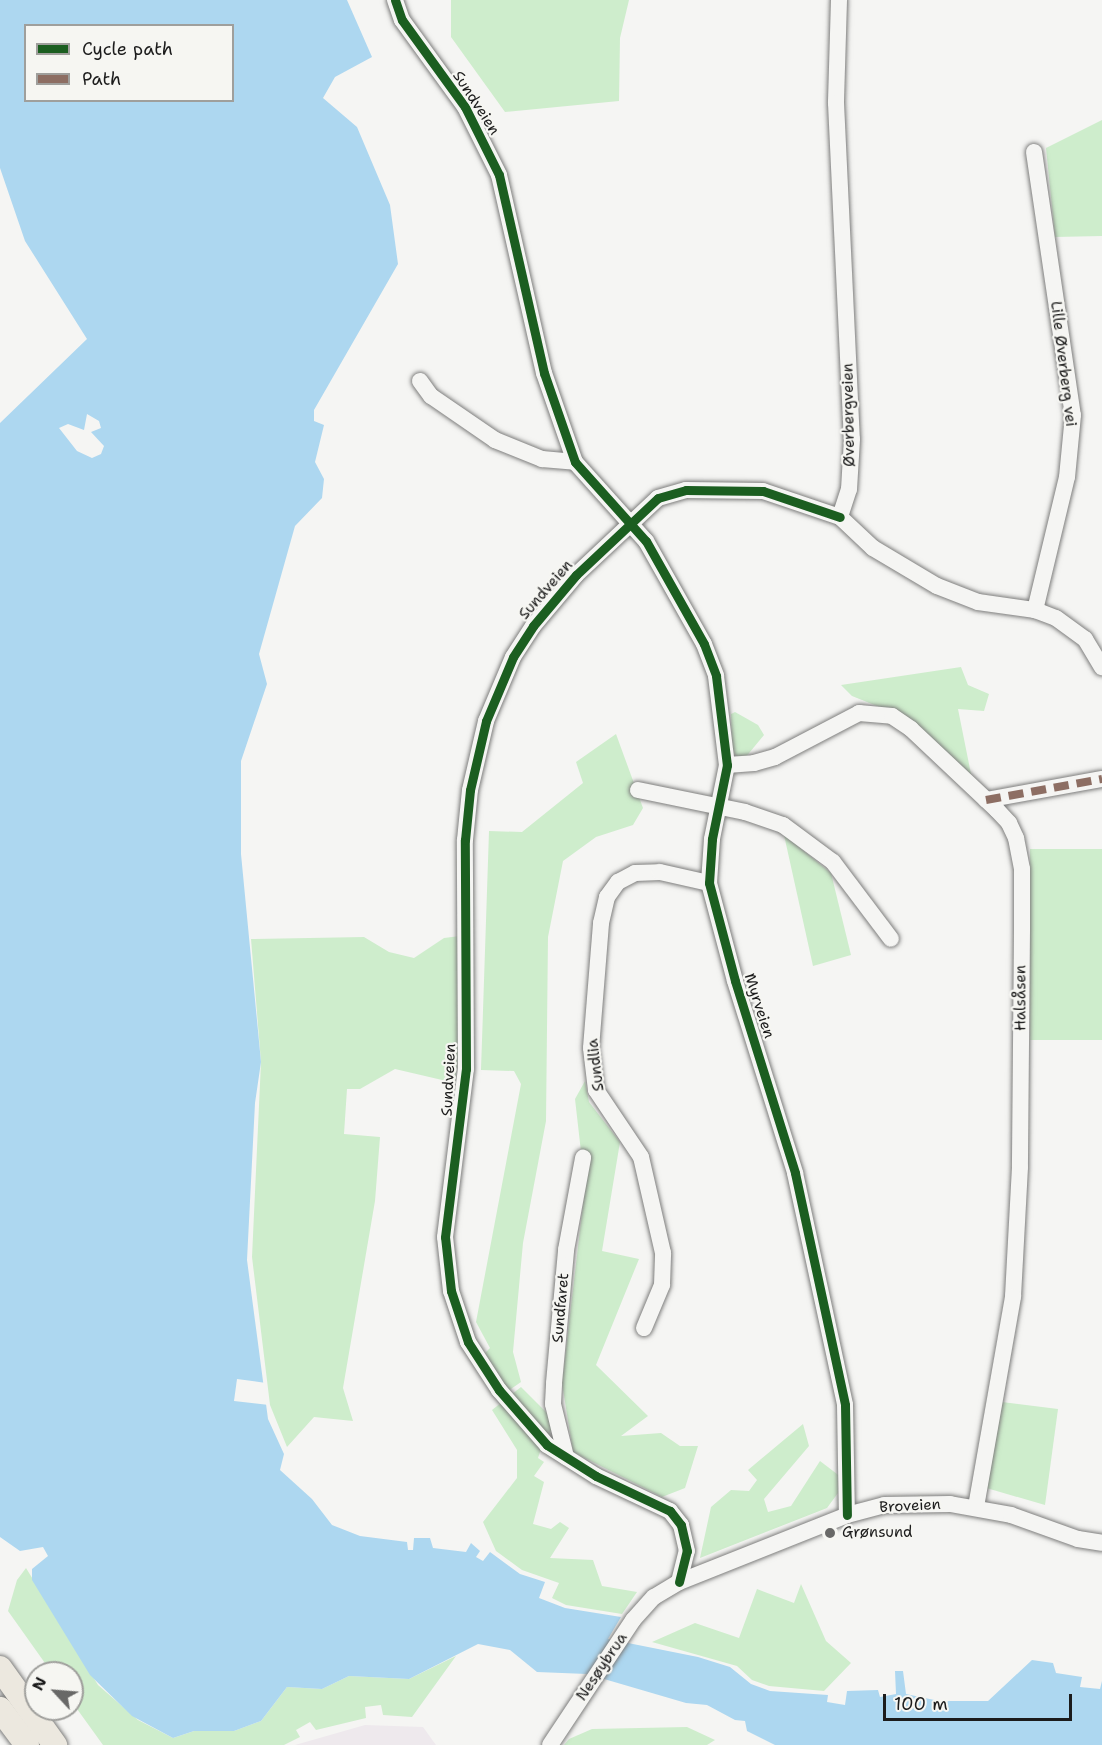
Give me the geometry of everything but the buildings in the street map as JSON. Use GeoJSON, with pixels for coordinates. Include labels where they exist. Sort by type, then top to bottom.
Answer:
{"type":"FeatureCollection","features":[{"type":"Feature","properties":{"kind":"highway"},"geometry":{"type":"LineString","coordinates":[[0,1668],[55,1745]]}},
{"type":"Feature","properties":{"kind":"highway"},"geometry":{"type":"LineString","coordinates":[[0,1709],[27,1745]]}},
{"type":"Feature","properties":{"kind":"street","name":"Sundveien"},"geometry":{"type":"LineString","coordinates":[[395,0],[408,29],[465,107],[499,175],[544,373],[575,462],[633,523]]}},
{"type":"Feature","properties":{"kind":"street","name":"Øverbergveien"},"geometry":{"type":"LineString","coordinates":[[839,0],[836,103],[852,439],[849,489],[840,517]]}},
{"type":"Feature","properties":{"kind":"street","name":"Lille Øverberg vei"},"geometry":{"type":"LineString","coordinates":[[1034,152],[1073,415],[1067,477],[1035,610]]}},
{"type":"Feature","properties":{"kind":"street"},"geometry":{"type":"LineString","coordinates":[[420,381],[431,396],[495,440],[542,459],[575,462]]}},
{"type":"Feature","properties":{"kind":"street","name":"Sundveien"},"geometry":{"type":"LineString","coordinates":[[679,1581],[687,1551],[686,1534],[670,1511],[596,1476],[566,1457],[533,1430],[499,1389],[468,1342],[446,1268],[449,1202],[466,1069],[465,840],[478,750],[513,657],[556,596],[658,498],[686,490],[763,491],[840,517]]}},
{"type":"Feature","properties":{"kind":"street"},"geometry":{"type":"LineString","coordinates":[[840,517],[873,548],[937,586],[978,602],[1035,610],[1071,627],[1085,639],[1102,667]]}},
{"type":"Feature","properties":{"kind":"street","name":"Myrveien"},"geometry":{"type":"LineString","coordinates":[[633,523],[704,644],[720,694],[727,765],[718,807],[709,883],[735,981],[782,1120],[797,1179],[845,1405],[848,1515]]}},
{"type":"Feature","properties":{"kind":"street","name":"Halsåsen"},"geometry":{"type":"LineString","coordinates":[[727,765],[754,763],[775,757],[841,720],[873,712],[892,716],[911,729],[1009,823],[1022,869],[1020,1167],[1009,1332],[976,1507]]}},
{"type":"Feature","properties":{"kind":"street"},"geometry":{"type":"LineString","coordinates":[[986,800],[1102,779]]}},
{"type":"Feature","properties":{"kind":"street"},"geometry":{"type":"LineString","coordinates":[[638,790],[768,818],[805,838],[858,891],[891,939]]}},
{"type":"Feature","properties":{"kind":"street","name":"Sundlia"},"geometry":{"type":"LineString","coordinates":[[644,1328],[662,1285],[663,1253],[641,1157],[596,1090],[591,1048],[601,923],[607,897],[618,882],[635,873],[660,872],[709,883]]}},
{"type":"Feature","properties":{"kind":"street","name":"Sundfaret"},"geometry":{"type":"LineString","coordinates":[[566,1457],[553,1404],[554,1383],[566,1250],[583,1158]]}},
{"type":"Feature","properties":{"kind":"street","name":"Broveien"},"geometry":{"type":"LineString","coordinates":[[633,1620],[649,1600],[679,1581],[848,1515],[895,1504],[976,1507],[1022,1518],[1078,1539],[1102,1543]]}},
{"type":"Feature","properties":{"kind":"street","name":"Nesøybrua"},"geometry":{"type":"LineString","coordinates":[[550,1745],[633,1620]]}},
{"type":"Feature","properties":{"kind":"shaded area"},"geometry":{"type":"Polygon","coordinates":[[[365,1725],[423,1727],[436,1745],[295,1745],[365,1725]]]}},
{"type":"Feature","properties":{"kind":"green space"},"geometry":{"type":"Polygon","coordinates":[[[451,0],[629,0],[620,38],[619,101],[505,112],[451,37],[451,0]]]}},
{"type":"Feature","properties":{"kind":"green space"},"geometry":{"type":"Polygon","coordinates":[[[1102,120],[1102,236],[1055,237],[1046,148],[1102,120]]]}},
{"type":"Feature","properties":{"kind":"green space"},"geometry":{"type":"Polygon","coordinates":[[[961,667],[968,685],[989,694],[984,711],[958,709],[972,779],[892,712],[852,696],[841,685],[961,667]]]}},
{"type":"Feature","properties":{"kind":"green space"},"geometry":{"type":"Polygon","coordinates":[[[735,712],[758,725],[764,735],[745,758],[736,756],[732,749],[731,714],[735,712]]]}},
{"type":"Feature","properties":{"kind":"green space"},"geometry":{"type":"Polygon","coordinates":[[[616,734],[643,808],[633,825],[596,837],[563,861],[548,937],[546,1121],[523,1243],[513,1352],[521,1382],[508,1391],[485,1353],[490,1348],[476,1322],[521,1084],[514,1071],[481,1070],[489,831],[522,832],[583,783],[576,762],[616,734]]]}},
{"type":"Feature","properties":{"kind":"green space"},"geometry":{"type":"Polygon","coordinates":[[[784,835],[831,873],[851,955],[813,966],[784,835]]]}},
{"type":"Feature","properties":{"kind":"green space"},"geometry":{"type":"Polygon","coordinates":[[[1030,849],[1102,849],[1102,1040],[1030,1040],[1030,849]]]}},
{"type":"Feature","properties":{"kind":"green space"},"geometry":{"type":"Polygon","coordinates":[[[460,936],[463,1011],[455,1083],[395,1069],[360,1089],[347,1089],[344,1134],[380,1137],[375,1201],[343,1388],[353,1421],[314,1417],[287,1447],[270,1405],[252,1257],[261,1062],[251,939],[364,937],[389,952],[414,958],[444,938],[460,936]]]}},
{"type":"Feature","properties":{"kind":"green space"},"geometry":{"type":"Polygon","coordinates":[[[585,1081],[589,1102],[620,1142],[602,1251],[639,1259],[596,1365],[648,1416],[621,1436],[661,1433],[680,1446],[698,1446],[685,1488],[662,1497],[573,1452],[562,1383],[585,1187],[575,1099],[585,1081]]]}},
{"type":"Feature","properties":{"kind":"green space"},"geometry":{"type":"Polygon","coordinates":[[[521,1387],[556,1422],[538,1458],[544,1462],[534,1476],[544,1482],[533,1524],[551,1529],[560,1522],[569,1528],[550,1558],[593,1560],[602,1586],[637,1592],[622,1614],[566,1605],[552,1598],[559,1583],[522,1570],[496,1551],[483,1522],[517,1478],[517,1450],[492,1410],[521,1387]]]}},
{"type":"Feature","properties":{"kind":"green space"},"geometry":{"type":"Polygon","coordinates":[[[1002,1402],[1058,1409],[1045,1505],[983,1487],[1002,1402]]]}},
{"type":"Feature","properties":{"kind":"green space"},"geometry":{"type":"Polygon","coordinates":[[[803,1424],[809,1446],[764,1499],[768,1512],[791,1506],[820,1461],[841,1477],[838,1493],[827,1508],[700,1558],[711,1507],[731,1490],[749,1491],[757,1480],[748,1470],[803,1424]]]}},
{"type":"Feature","properties":{"kind":"green space"},"geometry":{"type":"Polygon","coordinates":[[[26,1568],[83,1661],[43,1661],[8,1611],[17,1580],[26,1568]]]}},
{"type":"Feature","properties":{"kind":"green space"},"geometry":{"type":"Polygon","coordinates":[[[801,1584],[826,1641],[851,1663],[824,1691],[769,1686],[752,1680],[737,1666],[652,1642],[695,1623],[739,1638],[757,1589],[794,1603],[801,1584]]]}},
{"type":"Feature","properties":{"kind":"green space"},"geometry":{"type":"Polygon","coordinates":[[[456,1656],[412,1717],[383,1715],[381,1705],[365,1707],[366,1718],[316,1730],[310,1722],[296,1730],[300,1737],[284,1745],[103,1745],[84,1719],[84,1662],[98,1685],[138,1720],[173,1738],[194,1731],[234,1731],[261,1721],[287,1687],[322,1689],[349,1676],[409,1679],[456,1656]]]}},
{"type":"Feature","properties":{"kind":"green space"},"geometry":{"type":"Polygon","coordinates":[[[687,1727],[715,1740],[707,1745],[564,1745],[569,1739],[592,1729],[687,1727]]]}},
{"type":"Feature","properties":{"kind":"water"},"geometry":{"type":"Polygon","coordinates":[[[0,0],[347,0],[372,57],[335,77],[323,98],[357,127],[390,205],[398,264],[314,410],[314,421],[324,425],[315,462],[324,479],[322,498],[295,526],[259,654],[267,684],[241,761],[241,854],[261,1062],[255,1103],[247,1260],[268,1419],[284,1454],[280,1470],[312,1499],[332,1525],[360,1536],[407,1542],[408,1550],[413,1550],[414,1538],[430,1538],[433,1548],[466,1552],[471,1543],[480,1551],[476,1557],[483,1561],[490,1552],[520,1574],[545,1582],[539,1598],[565,1608],[621,1617],[608,1639],[698,1657],[730,1667],[751,1684],[770,1691],[828,1695],[827,1702],[845,1705],[847,1691],[878,1690],[880,1697],[896,1694],[895,1671],[903,1671],[906,1694],[939,1701],[988,1701],[1032,1660],[1053,1663],[1056,1673],[1082,1677],[1080,1687],[1100,1689],[1102,1681],[1102,1745],[775,1745],[747,1731],[745,1721],[735,1720],[707,1705],[686,1703],[587,1674],[537,1672],[510,1650],[478,1644],[409,1679],[349,1676],[322,1689],[287,1687],[261,1721],[234,1731],[194,1731],[173,1738],[132,1716],[90,1675],[84,1661],[81,1661],[32,1580],[32,1569],[48,1556],[43,1547],[20,1551],[0,1537],[0,423],[87,339],[25,241],[0,168],[0,0]],[[87,414],[84,430],[68,424],[59,428],[77,451],[92,458],[101,454],[104,446],[91,432],[101,428],[99,421],[87,414]]]}},
{"type":"Feature","properties":{"kind":"pier"},"geometry":{"type":"Polygon","coordinates":[[[237,1379],[266,1383],[269,1405],[234,1401],[237,1379]]]}},
{"type":"Feature","properties":{"kind":"marked path"},"geometry":{"type":"LineString","coordinates":[[986,800],[1102,779]]}},
{"type":"Feature","properties":{"kind":"cycle path"},"geometry":{"type":"LineString","coordinates":[[395,0],[402,20],[465,107],[499,175],[544,373],[575,462],[646,541],[704,644],[716,676],[727,765],[712,839],[709,883],[735,981],[795,1173],[845,1405],[847,1515]]}},
{"type":"Feature","properties":{"kind":"cycle path"},"geometry":{"type":"LineString","coordinates":[[679,1582],[687,1551],[681,1525],[670,1511],[596,1476],[547,1445],[499,1390],[468,1342],[451,1291],[445,1237],[466,1069],[465,840],[470,790],[486,721],[513,657],[533,626],[576,575],[658,498],[686,490],[763,491],[840,517]]}},
{"type":"Feature","properties":{"kind":"place","name":"Grønsund"},"geometry":{"type":"Point","coordinates":[830,1533]}}]}
